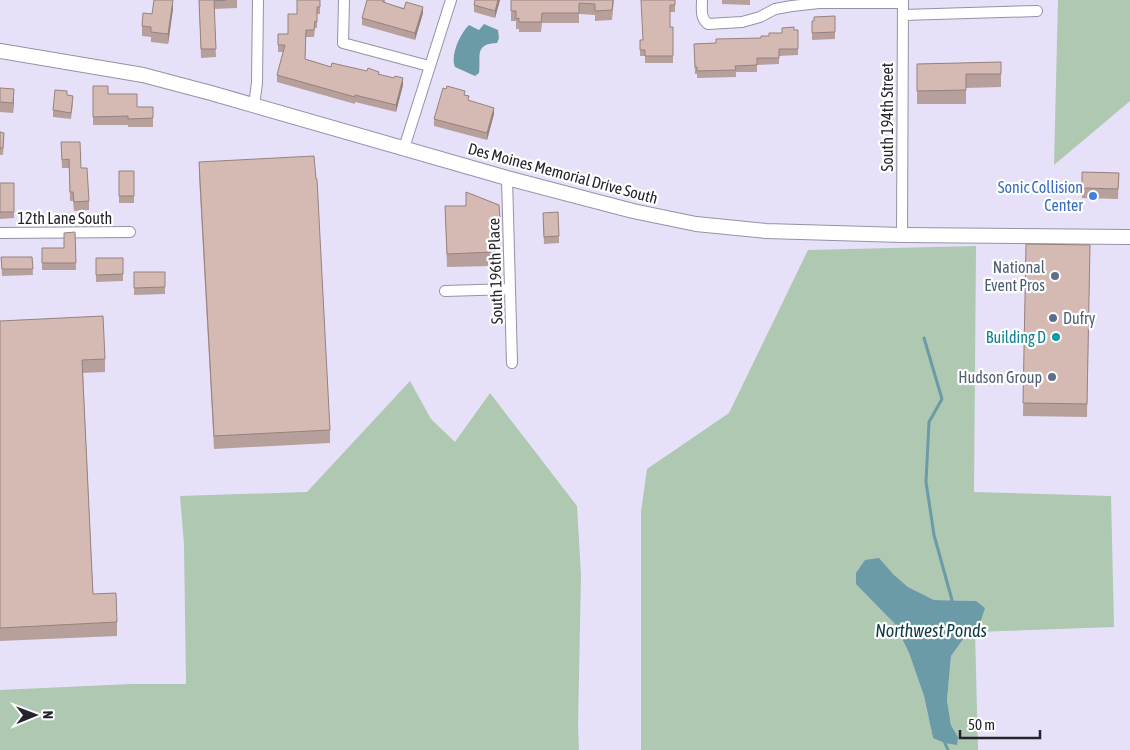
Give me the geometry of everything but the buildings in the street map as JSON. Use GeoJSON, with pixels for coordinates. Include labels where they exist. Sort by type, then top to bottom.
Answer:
{"type":"FeatureCollection","features":[{"type":"Feature","properties":{"kind":"main road","name":"Des Moines Memorial Drive South"},"geometry":{"type":"LineString","coordinates":[[0,51],[142,75],[254,105],[507,178],[633,211],[696,224],[766,231],[902,235],[1130,237]]}},
{"type":"Feature","properties":{"kind":"street"},"geometry":{"type":"LineString","coordinates":[[254,105],[258,83],[258,0]]}},
{"type":"Feature","properties":{"kind":"street"},"geometry":{"type":"LineString","coordinates":[[344,0],[344,43],[429,66]]}},
{"type":"Feature","properties":{"kind":"street"},"geometry":{"type":"LineString","coordinates":[[404,148],[451,0]]}},
{"type":"Feature","properties":{"kind":"street"},"geometry":{"type":"LineString","coordinates":[[702,0],[702,17],[708,24],[742,22],[760,17],[775,9],[819,3],[902,2]]}},
{"type":"Feature","properties":{"kind":"street","name":"South 194th Street"},"geometry":{"type":"LineString","coordinates":[[902,2],[902,235]]}},
{"type":"Feature","properties":{"kind":"street"},"geometry":{"type":"LineString","coordinates":[[902,15],[1037,11]]}},
{"type":"Feature","properties":{"kind":"street","name":"South 196th Place"},"geometry":{"type":"LineString","coordinates":[[507,178],[512,363]]}},
{"type":"Feature","properties":{"kind":"street","name":"12th Lane South"},"geometry":{"type":"LineString","coordinates":[[0,233],[130,232]]}},
{"type":"Feature","properties":{"kind":"street"},"geometry":{"type":"LineString","coordinates":[[445,291],[510,290]]}},
{"type":"Feature","properties":{"kind":"shaded area"},"geometry":{"type":"Polygon","coordinates":[[[1058,0],[1130,0],[1130,101],[1054,165],[1058,0]]]}},
{"type":"Feature","properties":{"kind":"shaded area"},"geometry":{"type":"Polygon","coordinates":[[[976,246],[974,492],[1111,496],[1114,627],[975,632],[978,750],[641,750],[641,512],[647,469],[729,413],[808,250],[976,246]],[[893,574],[877,604],[895,624],[909,653],[924,696],[933,738],[958,737],[951,725],[947,700],[951,656],[964,638],[980,623],[976,601],[934,600],[908,587],[893,574]]]}},
{"type":"Feature","properties":{"kind":"shaded area"},"geometry":{"type":"Polygon","coordinates":[[[410,381],[431,419],[455,442],[490,393],[577,506],[581,575],[579,750],[0,750],[0,690],[131,684],[186,684],[184,544],[180,496],[307,492],[410,381]]]}},
{"type":"Feature","properties":{"kind":"water"},"geometry":{"type":"Polygon","coordinates":[[[484,24],[498,30],[499,38],[497,43],[482,48],[480,52],[479,73],[475,76],[455,67],[455,51],[459,39],[469,25],[479,30],[484,24]]]}},
{"type":"Feature","properties":{"kind":"water","name":"Northwest Ponds"},"geometry":{"type":"Polygon","coordinates":[[[879,558],[908,587],[934,600],[976,601],[985,608],[980,623],[964,638],[951,656],[947,700],[951,725],[958,737],[957,745],[933,738],[924,696],[909,653],[895,624],[856,584],[856,573],[865,560],[879,558]]]}},
{"type":"Feature","properties":{"kind":"waterway"},"geometry":{"type":"LineString","coordinates":[[924,338],[942,399],[929,422],[926,482],[934,535],[952,600],[950,603]]}},
{"type":"Feature","properties":{"kind":"waterway"},"geometry":{"type":"LineString","coordinates":[[944,741],[948,750]]}},
{"type":"Feature","properties":{"kind":"place","name":"Sonic Collision Center"},"geometry":{"type":"Point","coordinates":[1093,196]}},
{"type":"Feature","properties":{"kind":"place","name":"National Event Pros"},"geometry":{"type":"Point","coordinates":[1055,276]}},
{"type":"Feature","properties":{"kind":"place","name":"Dufry"},"geometry":{"type":"Point","coordinates":[1053,318]}},
{"type":"Feature","properties":{"kind":"place","name":"Building D"},"geometry":{"type":"Point","coordinates":[1056,337]}},
{"type":"Feature","properties":{"kind":"place","name":"Hudson Group"},"geometry":{"type":"Point","coordinates":[1052,377]}}]}
